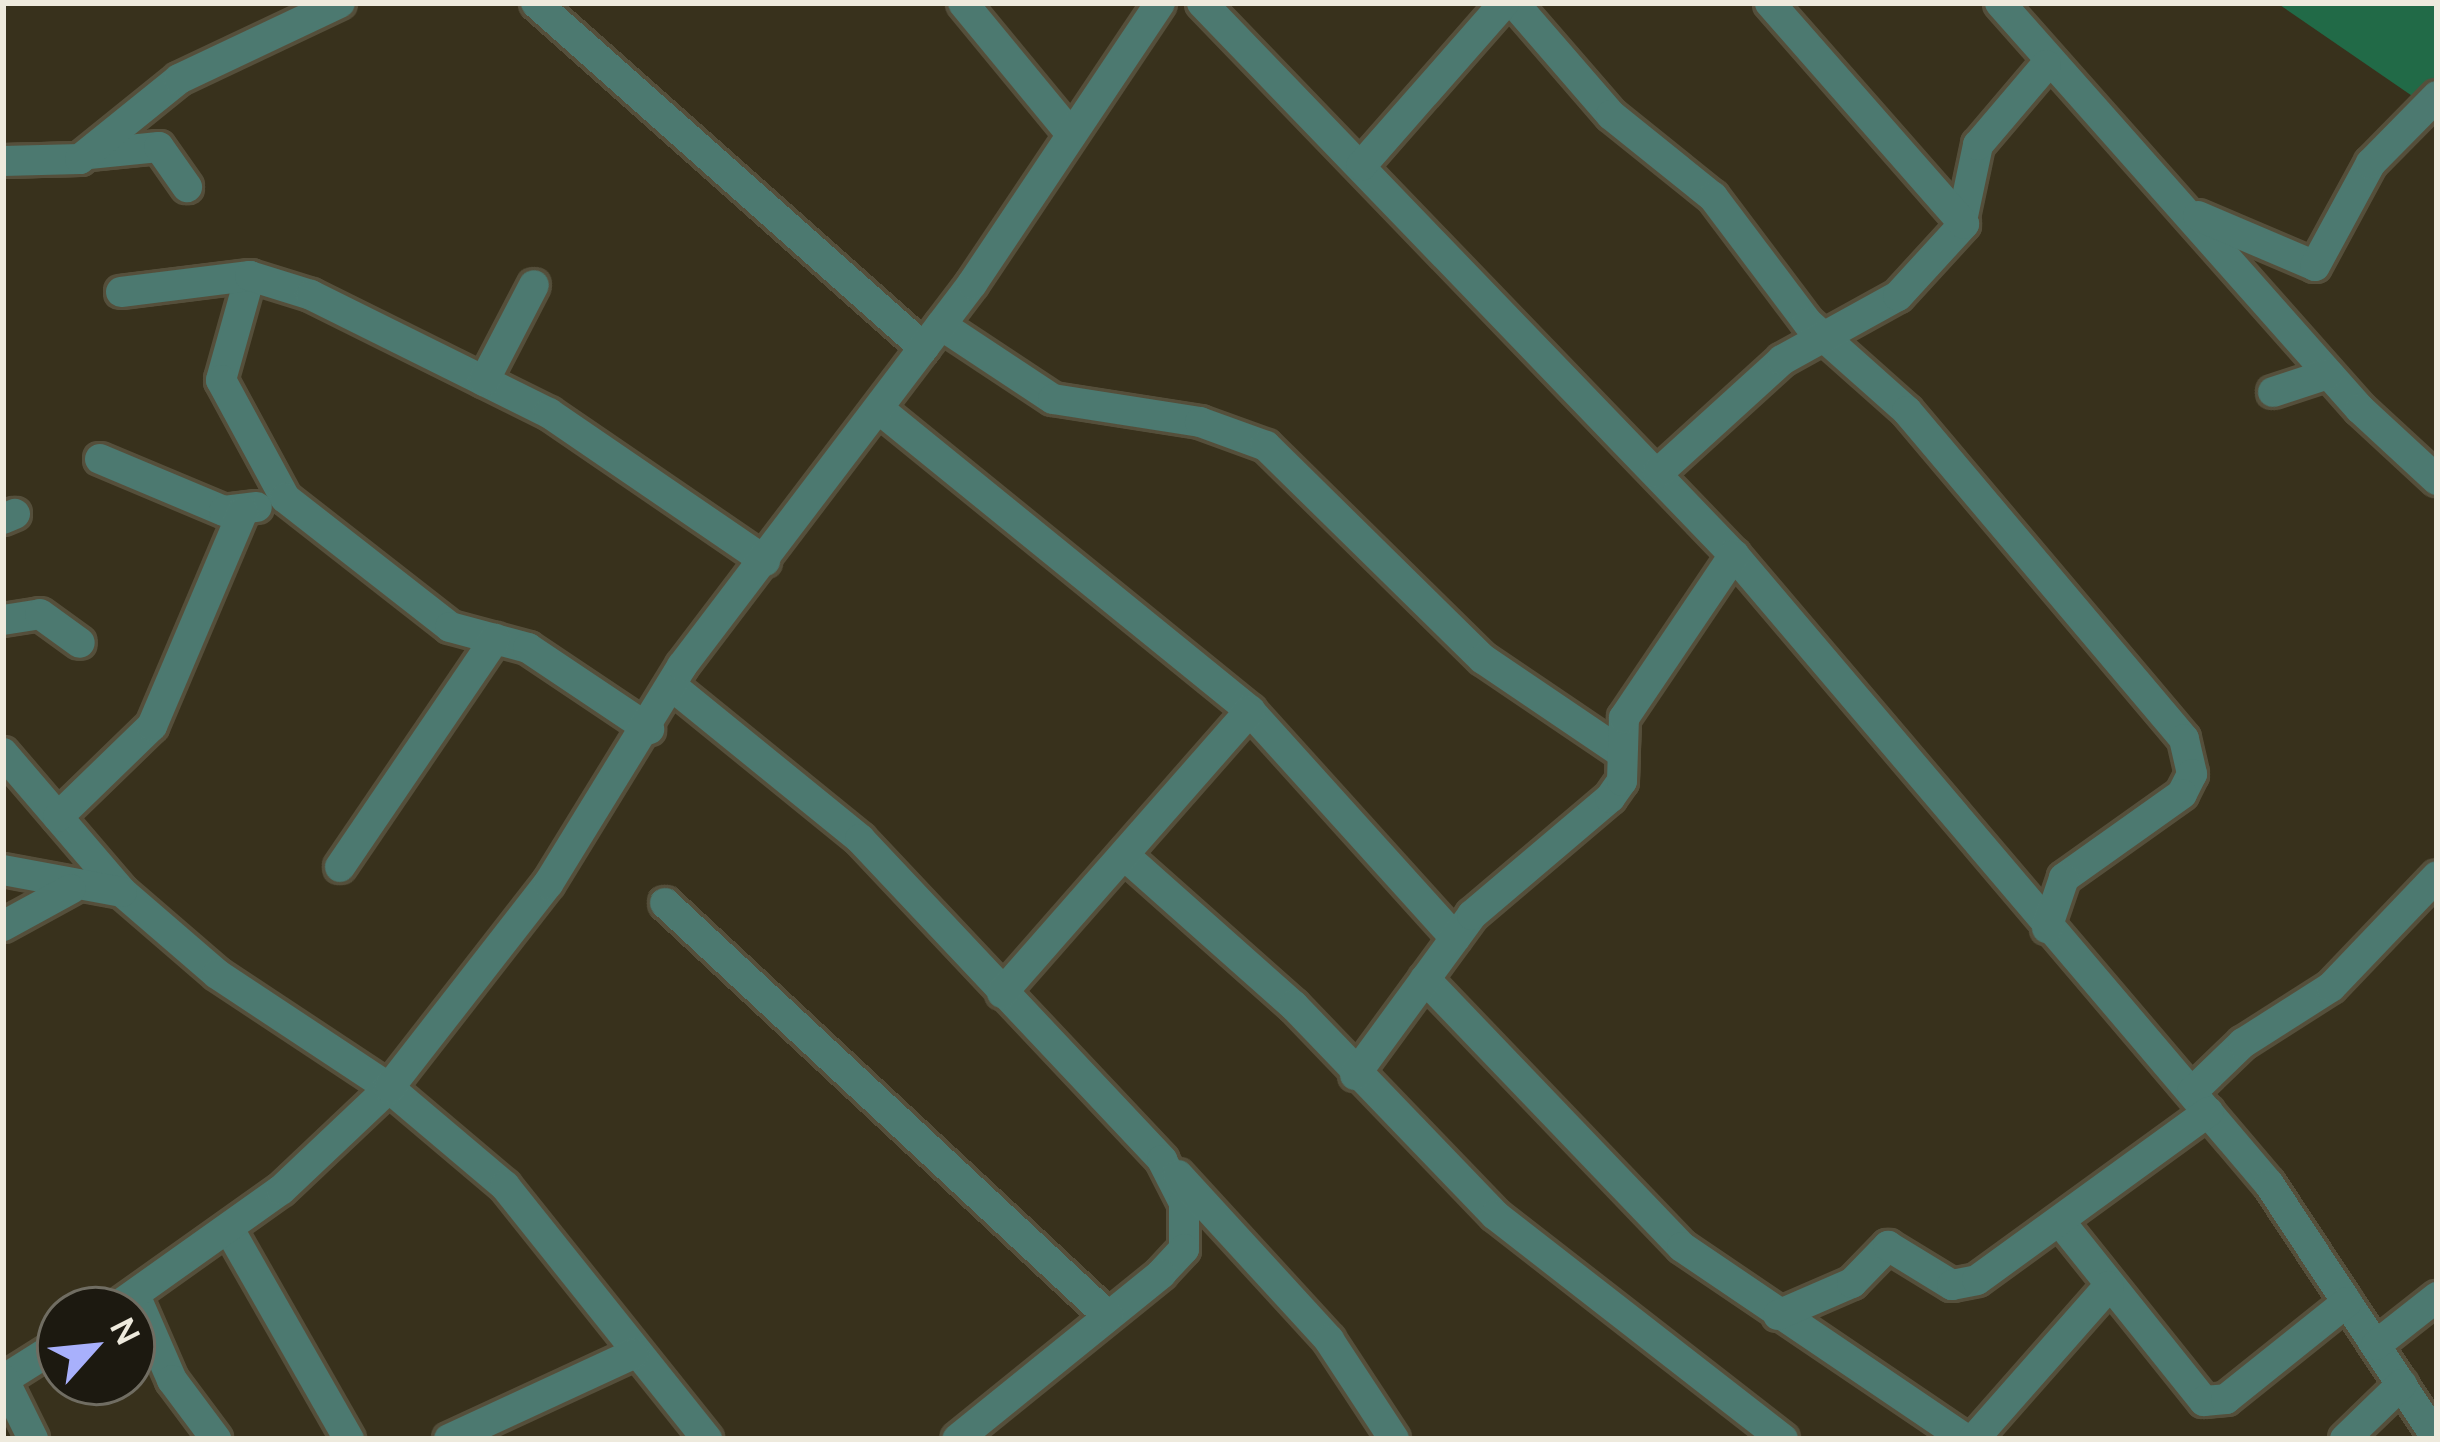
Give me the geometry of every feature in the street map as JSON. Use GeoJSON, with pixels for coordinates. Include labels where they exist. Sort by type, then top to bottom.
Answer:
{"type":"FeatureCollection","features":[{"type":"Feature","properties":{"kind":"street"},"geometry":{"type":"LineString","coordinates":[[89,154],[179,79],[340,3]]}},
{"type":"Feature","properties":{"kind":"street"},"geometry":{"type":"LineString","coordinates":[[536,3],[933,336],[1053,400],[1200,422],[1266,446],[1483,659],[1618,751]]}},
{"type":"Feature","properties":{"kind":"street"},"geometry":{"type":"LineString","coordinates":[[963,3],[1071,134]]}},
{"type":"Feature","properties":{"kind":"street"},"geometry":{"type":"LineString","coordinates":[[146,1286],[229,1229],[389,1088],[561,866],[672,686],[933,336],[1160,3]]}},
{"type":"Feature","properties":{"kind":"street"},"geometry":{"type":"LineString","coordinates":[[1202,3],[1735,555],[2047,928],[2200,1102],[2347,1301],[2437,1439]]}},
{"type":"Feature","properties":{"kind":"street"},"geometry":{"type":"LineString","coordinates":[[1361,166],[1504,3]]}},
{"type":"Feature","properties":{"kind":"street"},"geometry":{"type":"LineString","coordinates":[[1514,3],[1611,115],[1714,197],[1828,343],[1907,411],[2188,750],[2182,794],[2064,878],[2047,928]]}},
{"type":"Feature","properties":{"kind":"street"},"geometry":{"type":"LineString","coordinates":[[1770,3],[1963,216]]}},
{"type":"Feature","properties":{"kind":"street"},"geometry":{"type":"LineString","coordinates":[[2000,3],[2046,65],[2329,374],[2437,480]]}},
{"type":"Feature","properties":{"kind":"street"},"geometry":{"type":"LineString","coordinates":[[1658,473],[1768,370],[1828,343],[1898,296],[1958,237],[1978,145],[2046,65]]}},
{"type":"Feature","properties":{"kind":"street"},"geometry":{"type":"LineString","coordinates":[[2178,206],[2315,266],[2371,163],[2437,96]]}},
{"type":"Feature","properties":{"kind":"street"},"geometry":{"type":"LineString","coordinates":[[3,161],[159,146],[188,187]]}},
{"type":"Feature","properties":{"kind":"street"},"geometry":{"type":"LineString","coordinates":[[121,292],[250,276],[484,381],[765,561]]}},
{"type":"Feature","properties":{"kind":"street"},"geometry":{"type":"LineString","coordinates":[[250,276],[221,380],[285,498],[424,610],[560,665],[649,729]]}},
{"type":"Feature","properties":{"kind":"street"},"geometry":{"type":"LineString","coordinates":[[484,381],[534,285]]}},
{"type":"Feature","properties":{"kind":"street"},"geometry":{"type":"LineString","coordinates":[[2273,392],[2329,374]]}},
{"type":"Feature","properties":{"kind":"street"},"geometry":{"type":"LineString","coordinates":[[879,409],[1250,711],[1455,938]]}},
{"type":"Feature","properties":{"kind":"street"},"geometry":{"type":"LineString","coordinates":[[100,459],[243,512],[285,498]]}},
{"type":"Feature","properties":{"kind":"street"},"geometry":{"type":"LineString","coordinates":[[58,818],[161,711],[243,512]]}},
{"type":"Feature","properties":{"kind":"street"},"geometry":{"type":"LineString","coordinates":[[1355,1075],[1455,938],[1610,798],[1622,781],[1618,751],[1642,685],[1735,555]]}},
{"type":"Feature","properties":{"kind":"street"},"geometry":{"type":"LineString","coordinates":[[3,620],[40,614],[80,643]]}},
{"type":"Feature","properties":{"kind":"street"},"geometry":{"type":"LineString","coordinates":[[340,867],[495,638]]}},
{"type":"Feature","properties":{"kind":"street"},"geometry":{"type":"LineString","coordinates":[[672,686],[860,839],[1329,1340],[1394,1439]]}},
{"type":"Feature","properties":{"kind":"street"},"geometry":{"type":"LineString","coordinates":[[1002,993],[1250,711]]}},
{"type":"Feature","properties":{"kind":"street"},"geometry":{"type":"LineString","coordinates":[[3,753],[122,892],[218,974],[389,1088],[505,1186],[633,1354],[707,1439]]}},
{"type":"Feature","properties":{"kind":"street"},"geometry":{"type":"LineString","coordinates":[[1124,855],[1495,1215],[1783,1439]]}},
{"type":"Feature","properties":{"kind":"street"},"geometry":{"type":"LineString","coordinates":[[3,870],[71,889],[122,892]]}},
{"type":"Feature","properties":{"kind":"street"},"geometry":{"type":"LineString","coordinates":[[1778,1315],[1852,1282],[1888,1246],[1964,1284],[2062,1224],[2200,1102],[2242,1042],[2331,987],[2437,876]]}},
{"type":"Feature","properties":{"kind":"street"},"geometry":{"type":"LineString","coordinates":[[3,926],[71,889]]}},
{"type":"Feature","properties":{"kind":"street"},"geometry":{"type":"LineString","coordinates":[[665,903],[1108,1316]]}},
{"type":"Feature","properties":{"kind":"street"},"geometry":{"type":"LineString","coordinates":[[1425,979],[1682,1247],[1970,1439],[2109,1286]]}},
{"type":"Feature","properties":{"kind":"street"},"geometry":{"type":"LineString","coordinates":[[957,1439],[1184,1249],[1184,1203],[1162,1160]]}},
{"type":"Feature","properties":{"kind":"street"},"geometry":{"type":"LineString","coordinates":[[2062,1224],[2211,1403],[2347,1301]]}},
{"type":"Feature","properties":{"kind":"street"},"geometry":{"type":"LineString","coordinates":[[229,1229],[349,1439]]}},
{"type":"Feature","properties":{"kind":"street"},"geometry":{"type":"LineString","coordinates":[[2377,1345],[2437,1297]]}},
{"type":"Feature","properties":{"kind":"street"},"geometry":{"type":"LineString","coordinates":[[449,1439],[633,1354]]}},
{"type":"Feature","properties":{"kind":"street"},"geometry":{"type":"LineString","coordinates":[[156,1355],[216,1439]]}},
{"type":"Feature","properties":{"kind":"street"},"geometry":{"type":"LineString","coordinates":[[33,1439],[4,1380],[36,1359]]}},
{"type":"Feature","properties":{"kind":"street"},"geometry":{"type":"LineString","coordinates":[[2345,1439],[2402,1384]]}},
{"type":"Feature","properties":{"kind":"green space"},"geometry":{"type":"Polygon","coordinates":[[[2277,3],[2437,3],[2437,113],[2277,3]]]}}]}
